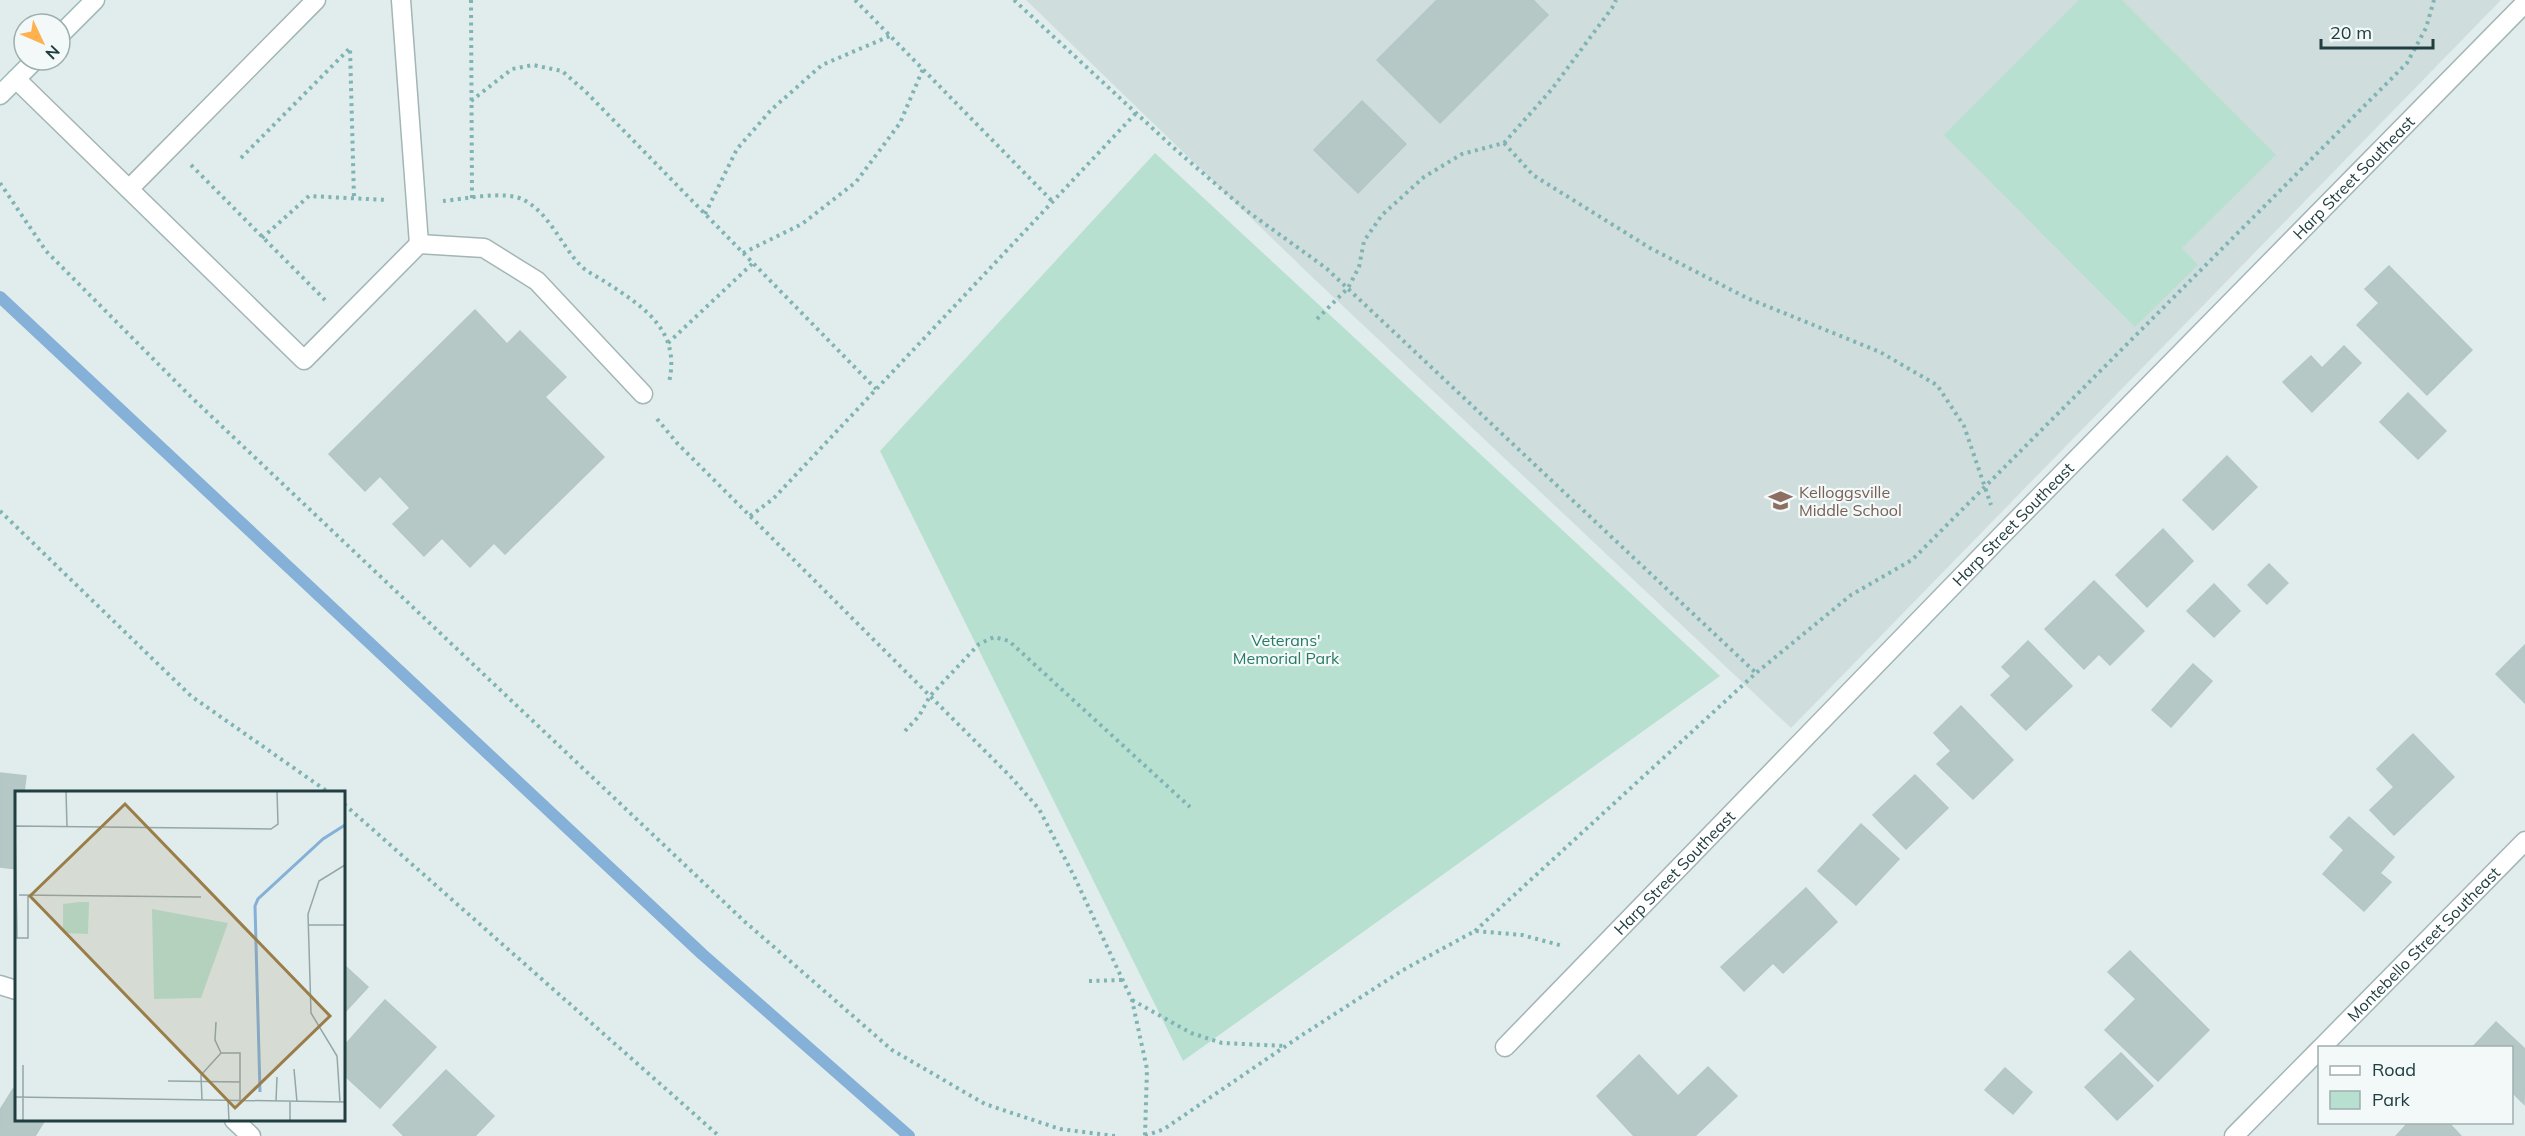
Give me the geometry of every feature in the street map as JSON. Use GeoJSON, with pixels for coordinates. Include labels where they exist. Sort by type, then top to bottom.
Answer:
{"type":"FeatureCollection","features":[{"type":"Feature","properties":{"kind":"street"},"geometry":{"type":"LineString","coordinates":[[129,189],[316,0]]}},
{"type":"Feature","properties":{"kind":"street"},"geometry":{"type":"LineString","coordinates":[[16,79],[304,360],[419,244],[401,0]]}},
{"type":"Feature","properties":{"kind":"street"},"geometry":{"type":"LineString","coordinates":[[72,21],[87,3]]}},
{"type":"Feature","properties":{"kind":"street","name":"Harp Street Southeast"},"geometry":{"type":"LineString","coordinates":[[1505,1047],[2000,537],[2525,3]]}},
{"type":"Feature","properties":{"kind":"street"},"geometry":{"type":"LineString","coordinates":[[0,95],[23,72]]}},
{"type":"Feature","properties":{"kind":"street"},"geometry":{"type":"LineString","coordinates":[[419,244],[484,248],[537,281],[643,394]]}},
{"type":"Feature","properties":{"kind":"street","name":"Montebello Street Southeast"},"geometry":{"type":"LineString","coordinates":[[2322,1046],[2525,840]]}},
{"type":"Feature","properties":{"kind":"street"},"geometry":{"type":"LineString","coordinates":[[0,985],[15,990]]}},
{"type":"Feature","properties":{"kind":"street","name":"Montebello Street Southeast"},"geometry":{"type":"LineString","coordinates":[[2234,1136],[2318,1050]]}},
{"type":"Feature","properties":{"kind":"street"},"geometry":{"type":"LineString","coordinates":[[236,1121],[251,1136]]}},
{"type":"Feature","properties":{"kind":"path"},"geometry":{"type":"LineString","coordinates":[[471,0],[472,198]]}},
{"type":"Feature","properties":{"kind":"path"},"geometry":{"type":"LineString","coordinates":[[855,0],[1053,202]]}},
{"type":"Feature","properties":{"kind":"path"},"geometry":{"type":"LineString","coordinates":[[1014,0],[1136,113],[1247,211],[1326,268],[1756,673]]}},
{"type":"Feature","properties":{"kind":"path"},"geometry":{"type":"LineString","coordinates":[[1317,319],[1348,288],[1359,267],[1364,241],[1382,215],[1424,177],[1462,154],[1504,143],[1552,89],[1616,0]]}},
{"type":"Feature","properties":{"kind":"path"},"geometry":{"type":"LineString","coordinates":[[655,416],[677,443],[930,696],[1039,809],[1132,1000],[1148,1069],[1145,1136],[1164,1129],[1403,970],[1475,931],[1756,673],[1851,595],[1912,560],[2407,63],[2426,28],[2434,0]]}},
{"type":"Feature","properties":{"kind":"path"},"geometry":{"type":"LineString","coordinates":[[705,214],[737,149],[771,110],[822,65],[890,36]]}},
{"type":"Feature","properties":{"kind":"path"},"geometry":{"type":"LineString","coordinates":[[241,158],[350,48],[354,198]]}},
{"type":"Feature","properties":{"kind":"path"},"geometry":{"type":"LineString","coordinates":[[471,101],[512,69],[533,65],[562,71],[585,91],[876,389]]}},
{"type":"Feature","properties":{"kind":"path"},"geometry":{"type":"LineString","coordinates":[[743,253],[802,224],[856,182],[900,123],[923,69]]}},
{"type":"Feature","properties":{"kind":"path"},"geometry":{"type":"LineString","coordinates":[[750,516],[773,499],[1136,113]]}},
{"type":"Feature","properties":{"kind":"path"},"geometry":{"type":"LineString","coordinates":[[1504,143],[1533,176],[1650,248],[1747,298],[1880,352],[1937,385],[1964,426],[1986,486],[2000,537]]}},
{"type":"Feature","properties":{"kind":"path"},"geometry":{"type":"LineString","coordinates":[[172,145],[345,319]]}},
{"type":"Feature","properties":{"kind":"path"},"geometry":{"type":"LineString","coordinates":[[0,183],[46,251],[190,396],[744,921],[892,1050],[985,1104],[1060,1129],[1115,1136]]}},
{"type":"Feature","properties":{"kind":"path"},"geometry":{"type":"LineString","coordinates":[[262,238],[309,196],[417,202],[500,195],[523,199],[542,214],[581,267],[620,292],[657,320],[669,344],[671,372],[667,389]]}},
{"type":"Feature","properties":{"kind":"path"},"geometry":{"type":"LineString","coordinates":[[669,344],[753,262]]}},
{"type":"Feature","properties":{"kind":"path"},"geometry":{"type":"LineString","coordinates":[[0,511],[191,696],[326,791]]}},
{"type":"Feature","properties":{"kind":"path"},"geometry":{"type":"LineString","coordinates":[[905,731],[919,716],[930,696],[979,644],[994,637],[1009,641],[1190,807]]}},
{"type":"Feature","properties":{"kind":"path"},"geometry":{"type":"LineString","coordinates":[[345,805],[719,1136]]}},
{"type":"Feature","properties":{"kind":"path"},"geometry":{"type":"LineString","coordinates":[[1475,931],[1522,935],[1594,954]]}},
{"type":"Feature","properties":{"kind":"path"},"geometry":{"type":"LineString","coordinates":[[1089,981],[1122,980]]}},
{"type":"Feature","properties":{"kind":"path"},"geometry":{"type":"LineString","coordinates":[[1132,1000],[1191,1033],[1222,1043],[1286,1047]]}},
{"type":"Feature","properties":{"kind":"shaded area","name":"Kelloggsville Middle School"},"geometry":{"type":"Polygon","coordinates":[[[1026,0],[2501,0],[1791,728],[1310,275],[1026,0]]]}},
{"type":"Feature","properties":{"kind":"green space"},"geometry":{"type":"Polygon","coordinates":[[[2079,0],[2122,0],[2276,155],[2182,248],[2198,265],[2135,327],[1944,135],[2079,0]]]}},
{"type":"Feature","properties":{"kind":"green space","name":"Veterans' Memorial Park"},"geometry":{"type":"Polygon","coordinates":[[[1155,153],[1720,676],[1183,1061],[880,451],[1155,153]]]}},
{"type":"Feature","properties":{"kind":"building"},"geometry":{"type":"Polygon","coordinates":[[[1437,0],[1533,0],[1548,15],[1440,123],[1377,60],[1437,0]]]}},
{"type":"Feature","properties":{"kind":"building"},"geometry":{"type":"Polygon","coordinates":[[[1362,101],[1406,144],[1358,193],[1314,150],[1362,101]]]}},
{"type":"Feature","properties":{"kind":"building"},"geometry":{"type":"Polygon","coordinates":[[[2389,266],[2472,350],[2427,395],[2357,325],[2379,303],[2365,289],[2389,266]]]}},
{"type":"Feature","properties":{"kind":"building"},"geometry":{"type":"Polygon","coordinates":[[[475,310],[507,344],[520,331],[566,377],[545,397],[604,457],[505,554],[494,543],[470,567],[442,538],[424,556],[393,524],[410,508],[380,476],[365,491],[329,454],[475,310]]]}},
{"type":"Feature","properties":{"kind":"building"},"geometry":{"type":"Polygon","coordinates":[[[2344,346],[2361,363],[2312,412],[2283,382],[2311,356],[2322,368],[2344,346]]]}},
{"type":"Feature","properties":{"kind":"building"},"geometry":{"type":"Polygon","coordinates":[[[2408,393],[2446,431],[2418,459],[2380,422],[2408,393]]]}},
{"type":"Feature","properties":{"kind":"building"},"geometry":{"type":"Polygon","coordinates":[[[2227,456],[2257,487],[2213,530],[2183,500],[2227,456]]]}},
{"type":"Feature","properties":{"kind":"building"},"geometry":{"type":"Polygon","coordinates":[[[2163,529],[2193,561],[2147,607],[2116,575],[2163,529]]]}},
{"type":"Feature","properties":{"kind":"building"},"geometry":{"type":"Polygon","coordinates":[[[2269,564],[2288,583],[2267,604],[2248,585],[2269,564]]]}},
{"type":"Feature","properties":{"kind":"building"},"geometry":{"type":"Polygon","coordinates":[[[2094,581],[2144,631],[2110,665],[2099,654],[2084,669],[2045,629],[2094,581]]]}},
{"type":"Feature","properties":{"kind":"building"},"geometry":{"type":"Polygon","coordinates":[[[2214,584],[2240,611],[2214,637],[2187,611],[2214,584]]]}},
{"type":"Feature","properties":{"kind":"building"},"geometry":{"type":"Polygon","coordinates":[[[2028,641],[2072,686],[2026,730],[1991,695],[2011,676],[2002,667],[2028,641]]]}},
{"type":"Feature","properties":{"kind":"building"},"geometry":{"type":"Polygon","coordinates":[[[2525,645],[2525,703],[2496,674],[2525,645]]]}},
{"type":"Feature","properties":{"kind":"building"},"geometry":{"type":"Polygon","coordinates":[[[2193,664],[2212,681],[2171,727],[2152,710],[2193,664]]]}},
{"type":"Feature","properties":{"kind":"building"},"geometry":{"type":"Polygon","coordinates":[[[1961,706],[2013,760],[1973,799],[1937,764],[1951,751],[1934,733],[1961,706]]]}},
{"type":"Feature","properties":{"kind":"building"},"geometry":{"type":"Polygon","coordinates":[[[2413,734],[2454,777],[2394,835],[2370,810],[2394,787],[2377,769],[2413,734]]]}},
{"type":"Feature","properties":{"kind":"building"},"geometry":{"type":"Polygon","coordinates":[[[0,773],[26,776],[24,791],[15,791],[15,869],[0,867],[0,773]]]}},
{"type":"Feature","properties":{"kind":"building"},"geometry":{"type":"Polygon","coordinates":[[[1915,775],[1948,808],[1906,849],[1873,815],[1915,775]]]}},
{"type":"Feature","properties":{"kind":"building"},"geometry":{"type":"Polygon","coordinates":[[[2349,817],[2394,857],[2380,873],[2391,882],[2364,911],[2323,874],[2344,850],[2330,837],[2349,817]]]}},
{"type":"Feature","properties":{"kind":"building"},"geometry":{"type":"Polygon","coordinates":[[[1861,824],[1899,859],[1856,905],[1818,871],[1861,824]]]}},
{"type":"Feature","properties":{"kind":"building"},"geometry":{"type":"Polygon","coordinates":[[[1806,888],[1837,922],[1783,973],[1773,963],[1744,991],[1721,967],[1806,888]]]}},
{"type":"Feature","properties":{"kind":"building"},"geometry":{"type":"Polygon","coordinates":[[[2130,951],[2209,1030],[2158,1081],[2105,1030],[2136,999],[2108,972],[2130,951]]]}},
{"type":"Feature","properties":{"kind":"building"},"geometry":{"type":"Polygon","coordinates":[[[345,966],[368,987],[345,1012],[345,966]]]}},
{"type":"Feature","properties":{"kind":"building"},"geometry":{"type":"Polygon","coordinates":[[[385,1000],[436,1047],[380,1108],[345,1076],[345,1045],[385,1000]]]}},
{"type":"Feature","properties":{"kind":"building"},"geometry":{"type":"Polygon","coordinates":[[[2496,1022],[2525,1049],[2524,1104],[2513,1093],[2513,1046],[2474,1046],[2496,1022]]]}},
{"type":"Feature","properties":{"kind":"building"},"geometry":{"type":"Polygon","coordinates":[[[2121,1053],[2153,1086],[2117,1120],[2085,1087],[2121,1053]]]}},
{"type":"Feature","properties":{"kind":"building"},"geometry":{"type":"Polygon","coordinates":[[[1639,1055],[1678,1096],[1708,1067],[1737,1096],[1695,1136],[1634,1136],[1597,1096],[1639,1055]]]}},
{"type":"Feature","properties":{"kind":"building"},"geometry":{"type":"Polygon","coordinates":[[[2005,1068],[2032,1092],[2013,1114],[1985,1090],[2005,1068]]]}},
{"type":"Feature","properties":{"kind":"building"},"geometry":{"type":"Polygon","coordinates":[[[446,1070],[494,1116],[475,1136],[404,1136],[393,1125],[446,1070]]]}},
{"type":"Feature","properties":{"kind":"building"},"geometry":{"type":"Polygon","coordinates":[[[13,1089],[15,1090],[15,1121],[44,1121],[35,1136],[0,1136],[0,1110],[13,1089]]]}},
{"type":"Feature","properties":{"kind":"building"},"geometry":{"type":"Polygon","coordinates":[[[2407,1124],[2450,1124],[2461,1136],[2396,1136],[2407,1124]]]}},
{"type":"Feature","properties":{"kind":"waterway"},"geometry":{"type":"LineString","coordinates":[[0,297],[702,954],[909,1136]]}},
{"type":"Feature","properties":{"kind":"place","name":"Kelloggsville Middle School"},"geometry":{"type":"Point","coordinates":[1781,501]}}]}
